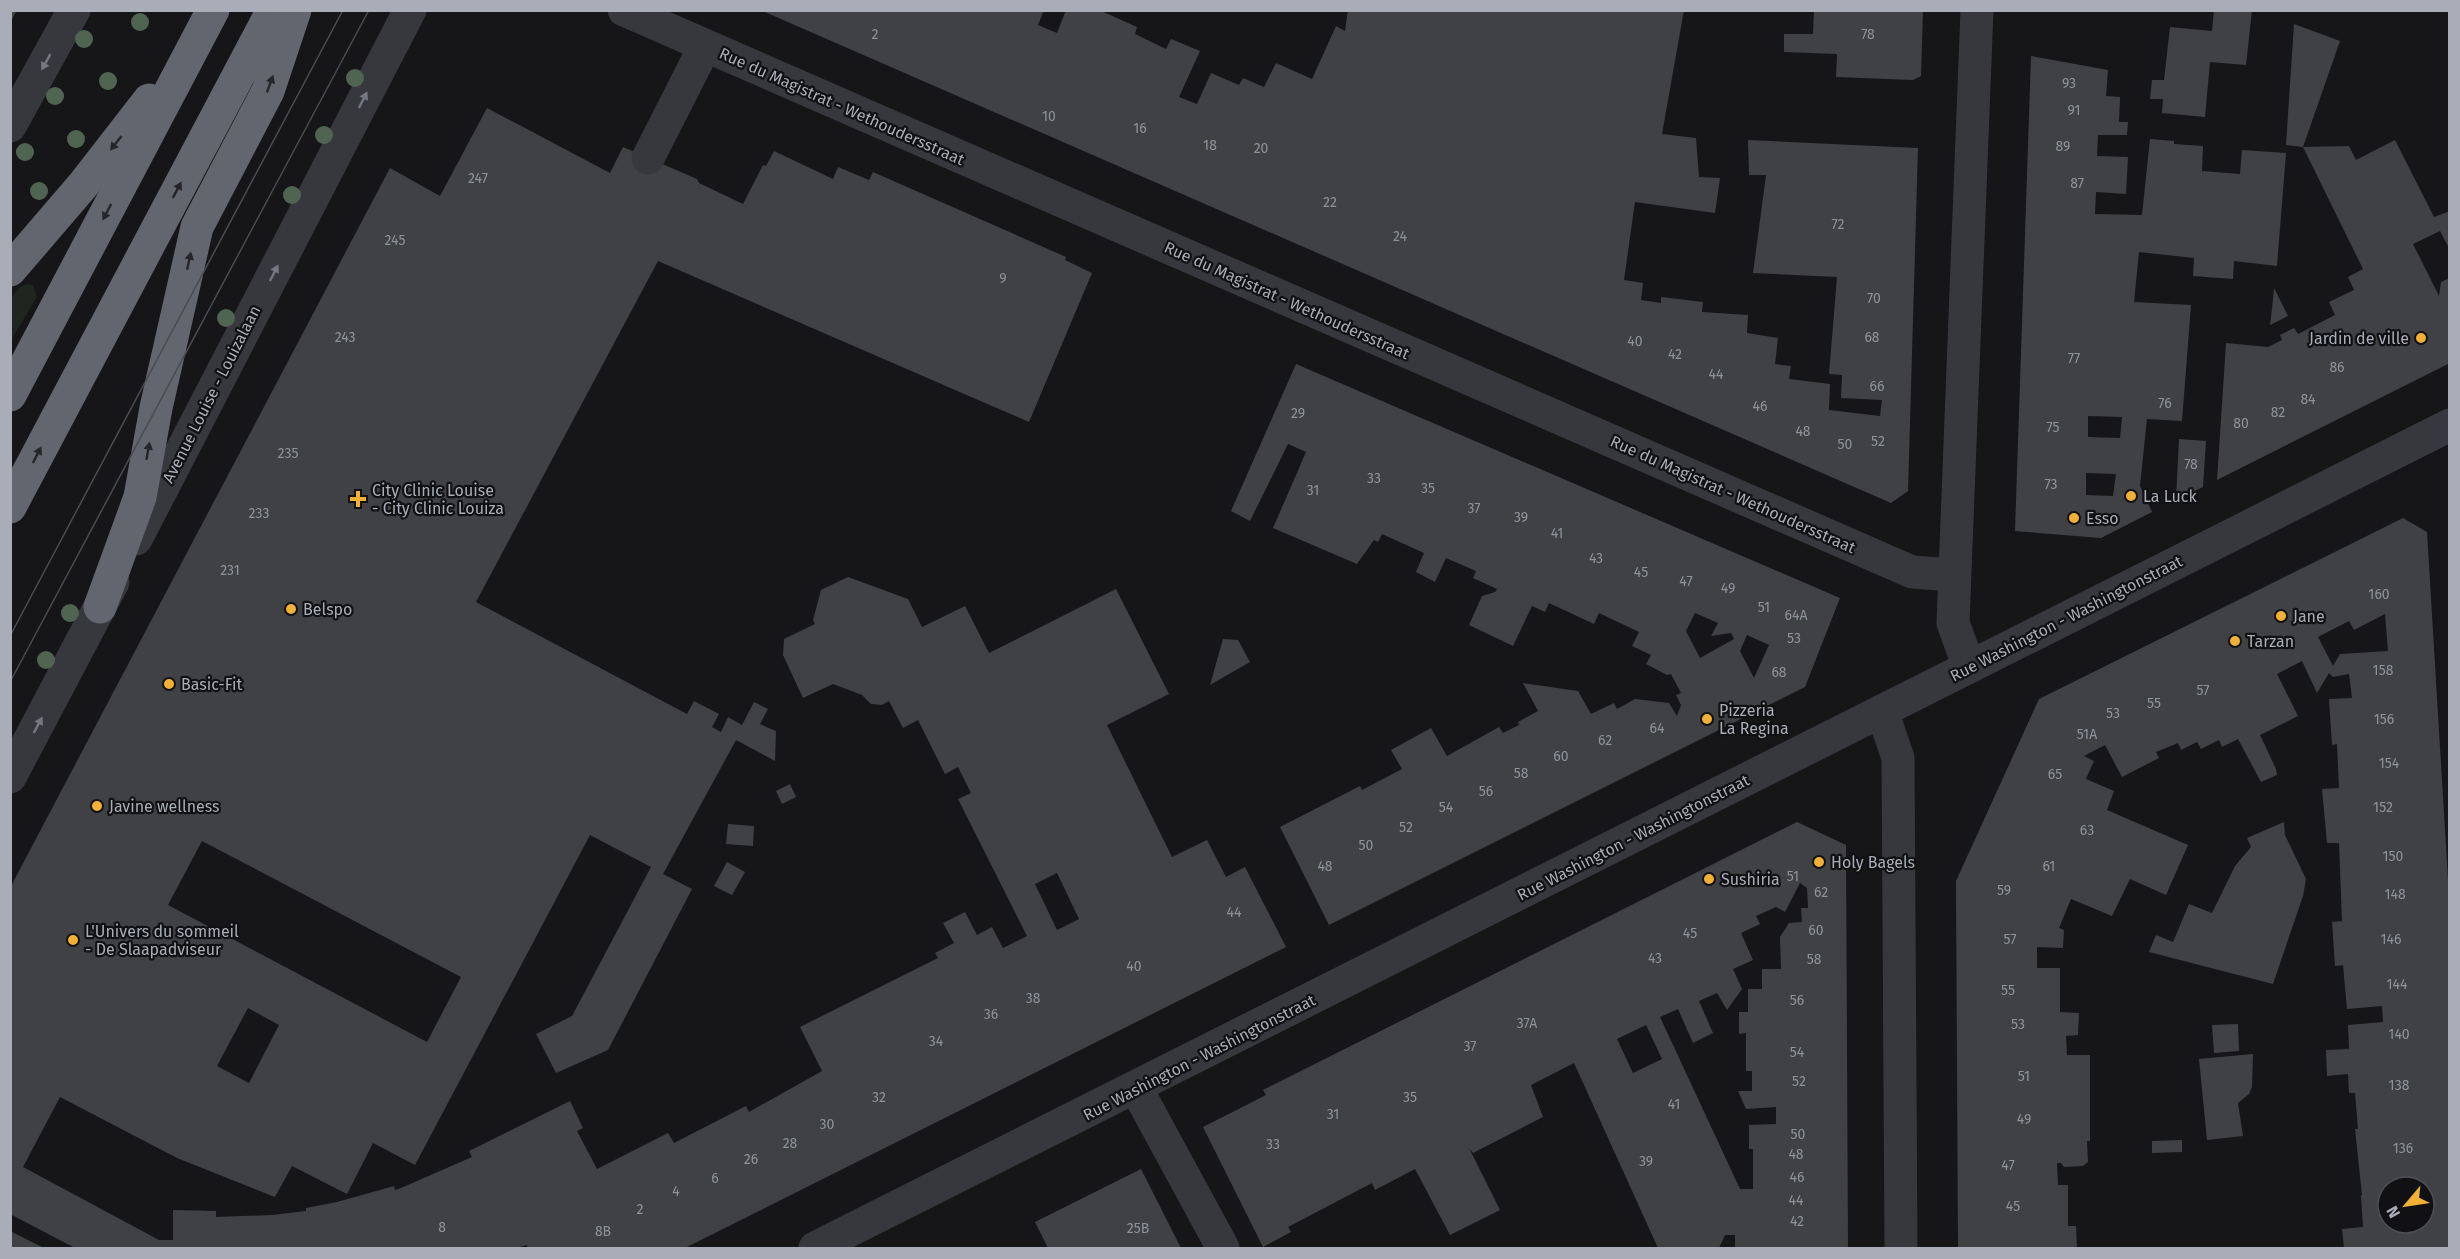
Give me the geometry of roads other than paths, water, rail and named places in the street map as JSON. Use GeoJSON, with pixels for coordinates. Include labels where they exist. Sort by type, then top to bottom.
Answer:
{"type":"FeatureCollection","features":[{"type":"Feature","properties":{"kind":"highway"},"geometry":{"type":"LineString","coordinates":[[10,507],[273,10]]}},
{"type":"Feature","properties":{"kind":"highway"},"geometry":{"type":"LineString","coordinates":[[100,607],[140,497],[156,408],[197,227],[268,91],[295,10]]}},
{"type":"Feature","properties":{"kind":"highway"},"geometry":{"type":"LineString","coordinates":[[10,270],[83,185],[208,20]]}},
{"type":"Feature","properties":{"kind":"highway"},"geometry":{"type":"LineString","coordinates":[[10,395],[208,20]]}},
{"type":"Feature","properties":{"kind":"street"},"geometry":{"type":"LineString","coordinates":[[10,126],[74,10]]}},
{"type":"Feature","properties":{"kind":"street","name":"Avenue Louise - Louizalaan"},"geometry":{"type":"LineString","coordinates":[[10,777],[410,10]]}},
{"type":"Feature","properties":{"kind":"street","name":"Rue du Magistrat - Wethoudersstraat"},"geometry":{"type":"LineString","coordinates":[[624,10],[1912,572],[1954,575]]}},
{"type":"Feature","properties":{"kind":"street"},"geometry":{"type":"LineString","coordinates":[[1969,667],[1953,623],[1977,10]]}},
{"type":"Feature","properties":{"kind":"street"},"geometry":{"type":"LineString","coordinates":[[648,158],[705,46]]}},
{"type":"Feature","properties":{"kind":"street","name":"Rue Washington - Washingtonstraat"},"geometry":{"type":"LineString","coordinates":[[815,1248],[2450,425]]}},
{"type":"Feature","properties":{"kind":"street"},"geometry":{"type":"LineString","coordinates":[[1882,711],[1898,758],[1901,1248]]}},
{"type":"Feature","properties":{"kind":"street"},"geometry":{"type":"LineString","coordinates":[[1136,1088],[1223,1248]]}},
{"type":"Feature","properties":{"kind":"tram line"},"geometry":{"type":"LineString","coordinates":[[10,636],[343,10]]}},
{"type":"Feature","properties":{"kind":"tram line"},"geometry":{"type":"LineString","coordinates":[[10,682],[369,10]]}},
{"type":"Feature","properties":{"kind":"place","name":"Jardin de ville"},"geometry":{"type":"Point","coordinates":[2421,338]}},
{"type":"Feature","properties":{"kind":"place","name":"La Luck"},"geometry":{"type":"Point","coordinates":[2131,496]}},
{"type":"Feature","properties":{"kind":"place","name":"City Clinic Louise - City Clinic Louiza"},"geometry":{"type":"Point","coordinates":[358,499]}},
{"type":"Feature","properties":{"kind":"place","name":"Esso"},"geometry":{"type":"Point","coordinates":[2074,518]}},
{"type":"Feature","properties":{"kind":"place","name":"Belspo"},"geometry":{"type":"Point","coordinates":[291,609]}},
{"type":"Feature","properties":{"kind":"place","name":"Jane"},"geometry":{"type":"Point","coordinates":[2281,616]}},
{"type":"Feature","properties":{"kind":"place","name":"Tarzan"},"geometry":{"type":"Point","coordinates":[2235,641]}},
{"type":"Feature","properties":{"kind":"place","name":"Basic-Fit"},"geometry":{"type":"Point","coordinates":[169,684]}},
{"type":"Feature","properties":{"kind":"place","name":"Pizzeria La Regina"},"geometry":{"type":"Point","coordinates":[1707,719]}},
{"type":"Feature","properties":{"kind":"place","name":"Javine wellness"},"geometry":{"type":"Point","coordinates":[97,806]}},
{"type":"Feature","properties":{"kind":"place","name":"Holy Bagels"},"geometry":{"type":"Point","coordinates":[1819,862]}},
{"type":"Feature","properties":{"kind":"place","name":"Sushiria"},"geometry":{"type":"Point","coordinates":[1709,879]}},
{"type":"Feature","properties":{"kind":"place","name":"L'Univers du sommeil - De Slaapadviseur"},"geometry":{"type":"Point","coordinates":[73,940]}}]}
